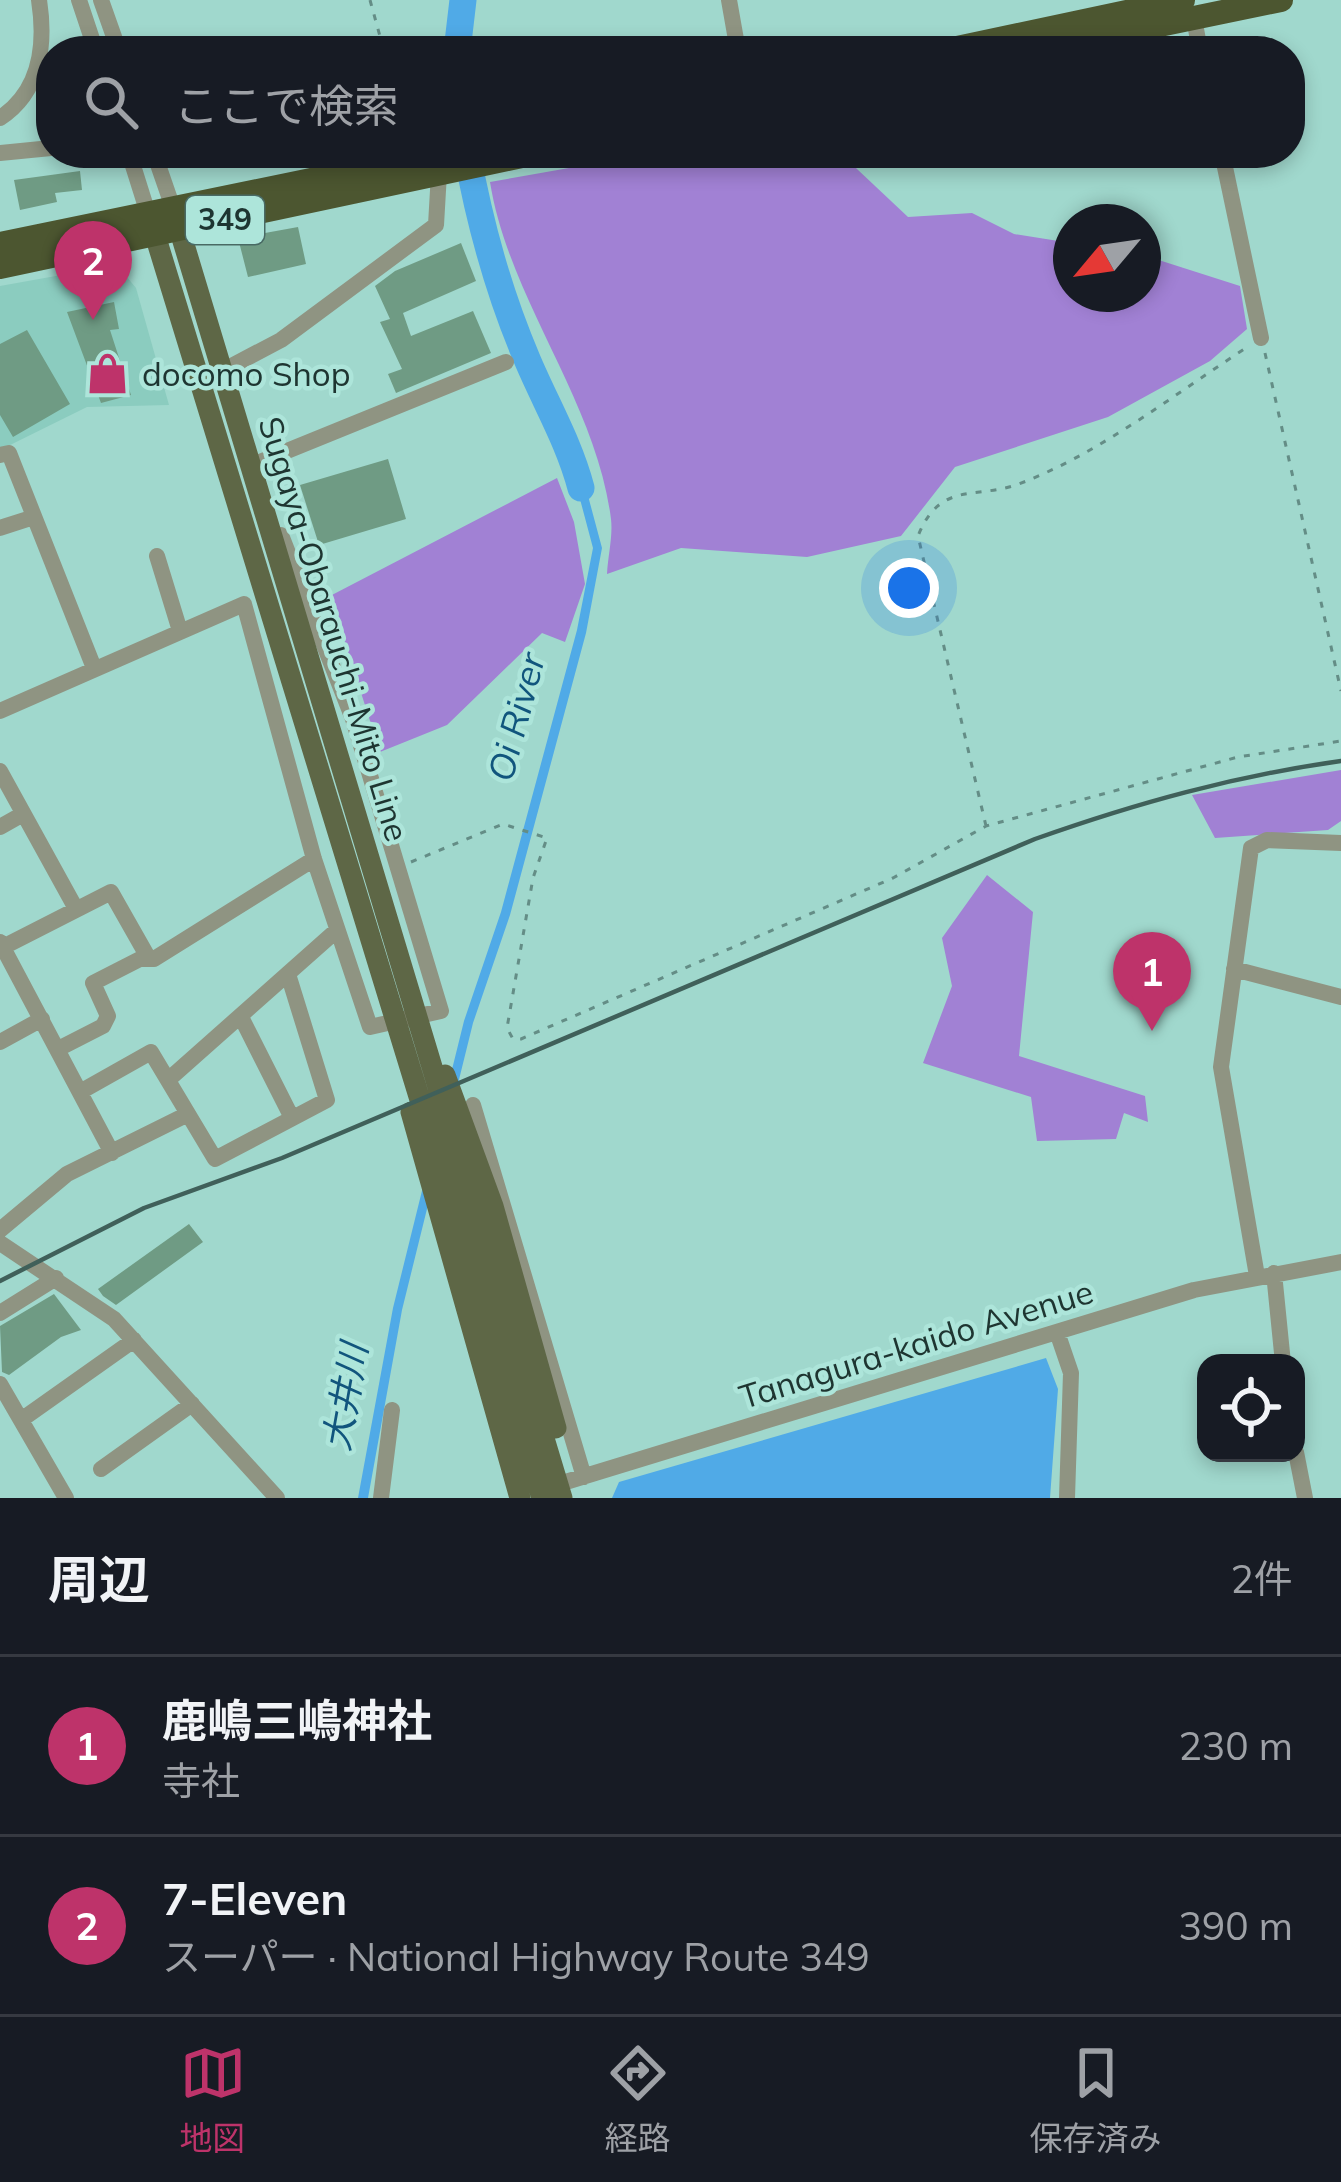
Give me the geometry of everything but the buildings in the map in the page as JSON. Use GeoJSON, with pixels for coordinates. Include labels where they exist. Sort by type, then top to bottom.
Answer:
{"type":"FeatureCollection","features":[{"type":"Feature","properties":{"kind":"highway"},"geometry":{"type":"LineString","coordinates":[[1030,36],[1188,9],[1281,0]]}},
{"type":"Feature","properties":{"kind":"highway"},"geometry":{"type":"LineString","coordinates":[[1089,36],[1188,9]]}},
{"type":"Feature","properties":{"kind":"highway","name":"349"},"geometry":{"type":"LineString","coordinates":[[0,244],[164,222],[434,168]]}},
{"type":"Feature","properties":{"kind":"highway","name":"349"},"geometry":{"type":"LineString","coordinates":[[0,267],[164,222]]}},
{"type":"Feature","properties":{"kind":"main road","name":"Sugaya-Obarauchi-Mito Line"},"geometry":{"type":"LineString","coordinates":[[164,222],[222,371],[260,497],[401,1003],[524,1497]]}},
{"type":"Feature","properties":{"kind":"main road","name":"Sugaya-Obarauchi-Mito Line"},"geometry":{"type":"LineString","coordinates":[[164,222],[258,572],[401,1003],[573,1489]]}},
{"type":"Feature","properties":{"kind":"main road","name":"Sugaya-Obarauchi-Mito Line"},"geometry":{"type":"LineString","coordinates":[[401,1003],[465,1122],[573,1489]]}},
{"type":"Feature","properties":{"kind":"main road","name":"Sugaya-Obarauchi-Mito Line"},"geometry":{"type":"LineString","coordinates":[[401,1003],[417,1141],[524,1497]]}},
{"type":"Feature","properties":{"kind":"street"},"geometry":{"type":"LineString","coordinates":[[39,0],[42,36]]}},
{"type":"Feature","properties":{"kind":"street"},"geometry":{"type":"LineString","coordinates":[[80,0],[91,36]]}},
{"type":"Feature","properties":{"kind":"street"},"geometry":{"type":"LineString","coordinates":[[101,0],[114,36]]}},
{"type":"Feature","properties":{"kind":"street"},"geometry":{"type":"LineString","coordinates":[[729,0],[735,36]]}},
{"type":"Feature","properties":{"kind":"street"},"geometry":{"type":"LineString","coordinates":[[0,118],[20,106],[36,76]]}},
{"type":"Feature","properties":{"kind":"street"},"geometry":{"type":"LineString","coordinates":[[0,153],[36,153]]}},
{"type":"Feature","properties":{"kind":"street"},"geometry":{"type":"LineString","coordinates":[[137,168],[164,222]]}},
{"type":"Feature","properties":{"kind":"street"},"geometry":{"type":"LineString","coordinates":[[156,168],[164,222]]}},
{"type":"Feature","properties":{"kind":"street"},"geometry":{"type":"LineString","coordinates":[[222,371],[281,340],[436,225],[444,168]]}},
{"type":"Feature","properties":{"kind":"street"},"geometry":{"type":"LineString","coordinates":[[1225,168],[1262,338]]}},
{"type":"Feature","properties":{"kind":"street"},"geometry":{"type":"LineString","coordinates":[[250,466],[506,362]]}},
{"type":"Feature","properties":{"kind":"street"},"geometry":{"type":"LineString","coordinates":[[0,455],[9,453],[94,668]]}},
{"type":"Feature","properties":{"kind":"street"},"geometry":{"type":"LineString","coordinates":[[258,572],[247,587],[244,604],[314,859],[370,1027],[441,1011],[401,865],[353,719],[279,530],[260,497]]}},
{"type":"Feature","properties":{"kind":"street"},"geometry":{"type":"LineString","coordinates":[[0,528],[34,517]]}},
{"type":"Feature","properties":{"kind":"street"},"geometry":{"type":"LineString","coordinates":[[157,556],[181,631]]}},
{"type":"Feature","properties":{"kind":"street"},"geometry":{"type":"LineString","coordinates":[[0,711],[244,604]]}},
{"type":"Feature","properties":{"kind":"street"},"geometry":{"type":"LineString","coordinates":[[0,771],[75,907]]}},
{"type":"Feature","properties":{"kind":"street"},"geometry":{"type":"LineString","coordinates":[[0,827],[23,814]]}},
{"type":"Feature","properties":{"kind":"street"},"geometry":{"type":"LineString","coordinates":[[1281,1354],[1221,1067],[1251,848],[1284,839],[1341,843]]}},
{"type":"Feature","properties":{"kind":"street"},"geometry":{"type":"LineString","coordinates":[[58,1049],[103,1026],[107,1016],[93,983],[148,959],[314,859]]}},
{"type":"Feature","properties":{"kind":"street"},"geometry":{"type":"LineString","coordinates":[[112,1153],[1,944],[111,892],[148,959]]}},
{"type":"Feature","properties":{"kind":"street"},"geometry":{"type":"LineString","coordinates":[[167,1081],[338,930]]}},
{"type":"Feature","properties":{"kind":"street"},"geometry":{"type":"LineString","coordinates":[[1234,969],[1341,997]]}},
{"type":"Feature","properties":{"kind":"street"},"geometry":{"type":"LineString","coordinates":[[80,1092],[151,1052],[215,1159],[327,1100],[288,974]]}},
{"type":"Feature","properties":{"kind":"street"},"geometry":{"type":"LineString","coordinates":[[0,1042],[42,1019]]}},
{"type":"Feature","properties":{"kind":"street"},"geometry":{"type":"LineString","coordinates":[[242,1019],[292,1118]]}},
{"type":"Feature","properties":{"kind":"street"},"geometry":{"type":"LineString","coordinates":[[473,1105],[573,1489]]}},
{"type":"Feature","properties":{"kind":"street"},"geometry":{"type":"LineString","coordinates":[[0,1230],[67,1174],[188,1114]]}},
{"type":"Feature","properties":{"kind":"street"},"geometry":{"type":"LineString","coordinates":[[0,1243],[56,1278],[134,1340],[277,1498]]}},
{"type":"Feature","properties":{"kind":"street","name":"Tanagura-kaido Avenue"},"geometry":{"type":"LineString","coordinates":[[524,1497],[573,1489],[1057,1332],[1265,1275],[1341,1262]]}},
{"type":"Feature","properties":{"kind":"street"},"geometry":{"type":"LineString","coordinates":[[0,1313],[56,1278]]}},
{"type":"Feature","properties":{"kind":"street"},"geometry":{"type":"LineString","coordinates":[[1057,1332],[1071,1373],[1067,1498]]}},
{"type":"Feature","properties":{"kind":"street"},"geometry":{"type":"LineString","coordinates":[[21,1420],[134,1340]]}},
{"type":"Feature","properties":{"kind":"street"},"geometry":{"type":"LineString","coordinates":[[0,1384],[67,1498]]}},
{"type":"Feature","properties":{"kind":"street"},"geometry":{"type":"LineString","coordinates":[[101,1469],[193,1404]]}},
{"type":"Feature","properties":{"kind":"street"},"geometry":{"type":"LineString","coordinates":[[381,1498],[392,1410]]}},
{"type":"Feature","properties":{"kind":"street"},"geometry":{"type":"LineString","coordinates":[[1298,1462],[1305,1498]]}},
{"type":"Feature","properties":{"kind":"path"},"geometry":{"type":"LineString","coordinates":[[370,0],[381,36]]}},
{"type":"Feature","properties":{"kind":"path"},"geometry":{"type":"LineString","coordinates":[[986,826],[919,536],[926,517],[966,489],[1013,486],[1100,441],[1262,338],[1341,691]]}},
{"type":"Feature","properties":{"kind":"path"},"geometry":{"type":"LineString","coordinates":[[401,865],[502,824],[547,838],[533,878],[507,1028],[513,1039],[893,878],[986,826],[1238,757],[1341,741]]}},
{"type":"Feature","properties":{"kind":"shaded area"},"geometry":{"type":"Polygon","coordinates":[[[569,168],[856,168],[908,217],[972,213],[1014,234],[1053,240],[1053,312],[1161,312],[1161,261],[1240,286],[1247,329],[1210,361],[1108,417],[955,467],[901,536],[807,557],[681,548],[607,574],[611,526],[602,475],[500,225],[490,182],[569,168]]]}},
{"type":"Feature","properties":{"kind":"shaded area"},"geometry":{"type":"Polygon","coordinates":[[[117,265],[136,288],[169,405],[87,407],[0,450],[0,286],[117,265]]]}},
{"type":"Feature","properties":{"kind":"shaded area"},"geometry":{"type":"Polygon","coordinates":[[[557,478],[574,522],[585,584],[565,642],[542,633],[447,725],[380,752],[330,596],[557,478]]]}},
{"type":"Feature","properties":{"kind":"shaded area"},"geometry":{"type":"Polygon","coordinates":[[[1341,770],[1341,821],[1328,830],[1215,838],[1192,795],[1341,770]]]}},
{"type":"Feature","properties":{"kind":"shaded area"},"geometry":{"type":"Polygon","coordinates":[[[987,875],[1033,912],[1019,1056],[1145,1096],[1148,1122],[1124,1113],[1116,1139],[1037,1141],[1031,1097],[923,1063],[952,986],[942,938],[987,875]]]}},
{"type":"Feature","properties":{"kind":"water"},"geometry":{"type":"Polygon","coordinates":[[[576,451],[602,548],[586,633],[510,915],[473,1023],[402,1310],[368,1498],[358,1498],[393,1308],[464,1021],[501,912],[577,630],[593,548],[568,454],[576,451]]]}},
{"type":"Feature","properties":{"kind":"water"},"geometry":{"type":"Polygon","coordinates":[[[1046,1358],[1058,1389],[1050,1498],[612,1498],[619,1482],[1046,1358]]]}},
{"type":"Feature","properties":{"kind":"waterway","name":"Oi River"},"geometry":{"type":"LineString","coordinates":[[459,36],[463,0]]}},
{"type":"Feature","properties":{"kind":"waterway","name":"Oi River"},"geometry":{"type":"LineString","coordinates":[[470,168],[507,308],[581,488]]}},
{"type":"Feature","properties":{"kind":"railway"},"geometry":{"type":"LineString","coordinates":[[0,1281],[144,1208],[282,1158],[1035,839],[1186,792],[1341,761]]}},
{"type":"Feature","properties":{"kind":"place","name":"7-Eleven"},"geometry":{"type":"Point","coordinates":[93,320]}},
{"type":"Feature","properties":{"kind":"place","name":"docomo Shop"},"geometry":{"type":"Point","coordinates":[108,374]}},
{"type":"Feature","properties":{"kind":"place","name":"鹿嶋三嶋神社"},"geometry":{"type":"Point","coordinates":[1152,1031]}},
{"type":"Feature","properties":{"kind":"water label","name":"大井川"},"geometry":{"type":"Point","coordinates":[345,1397]}}]}
